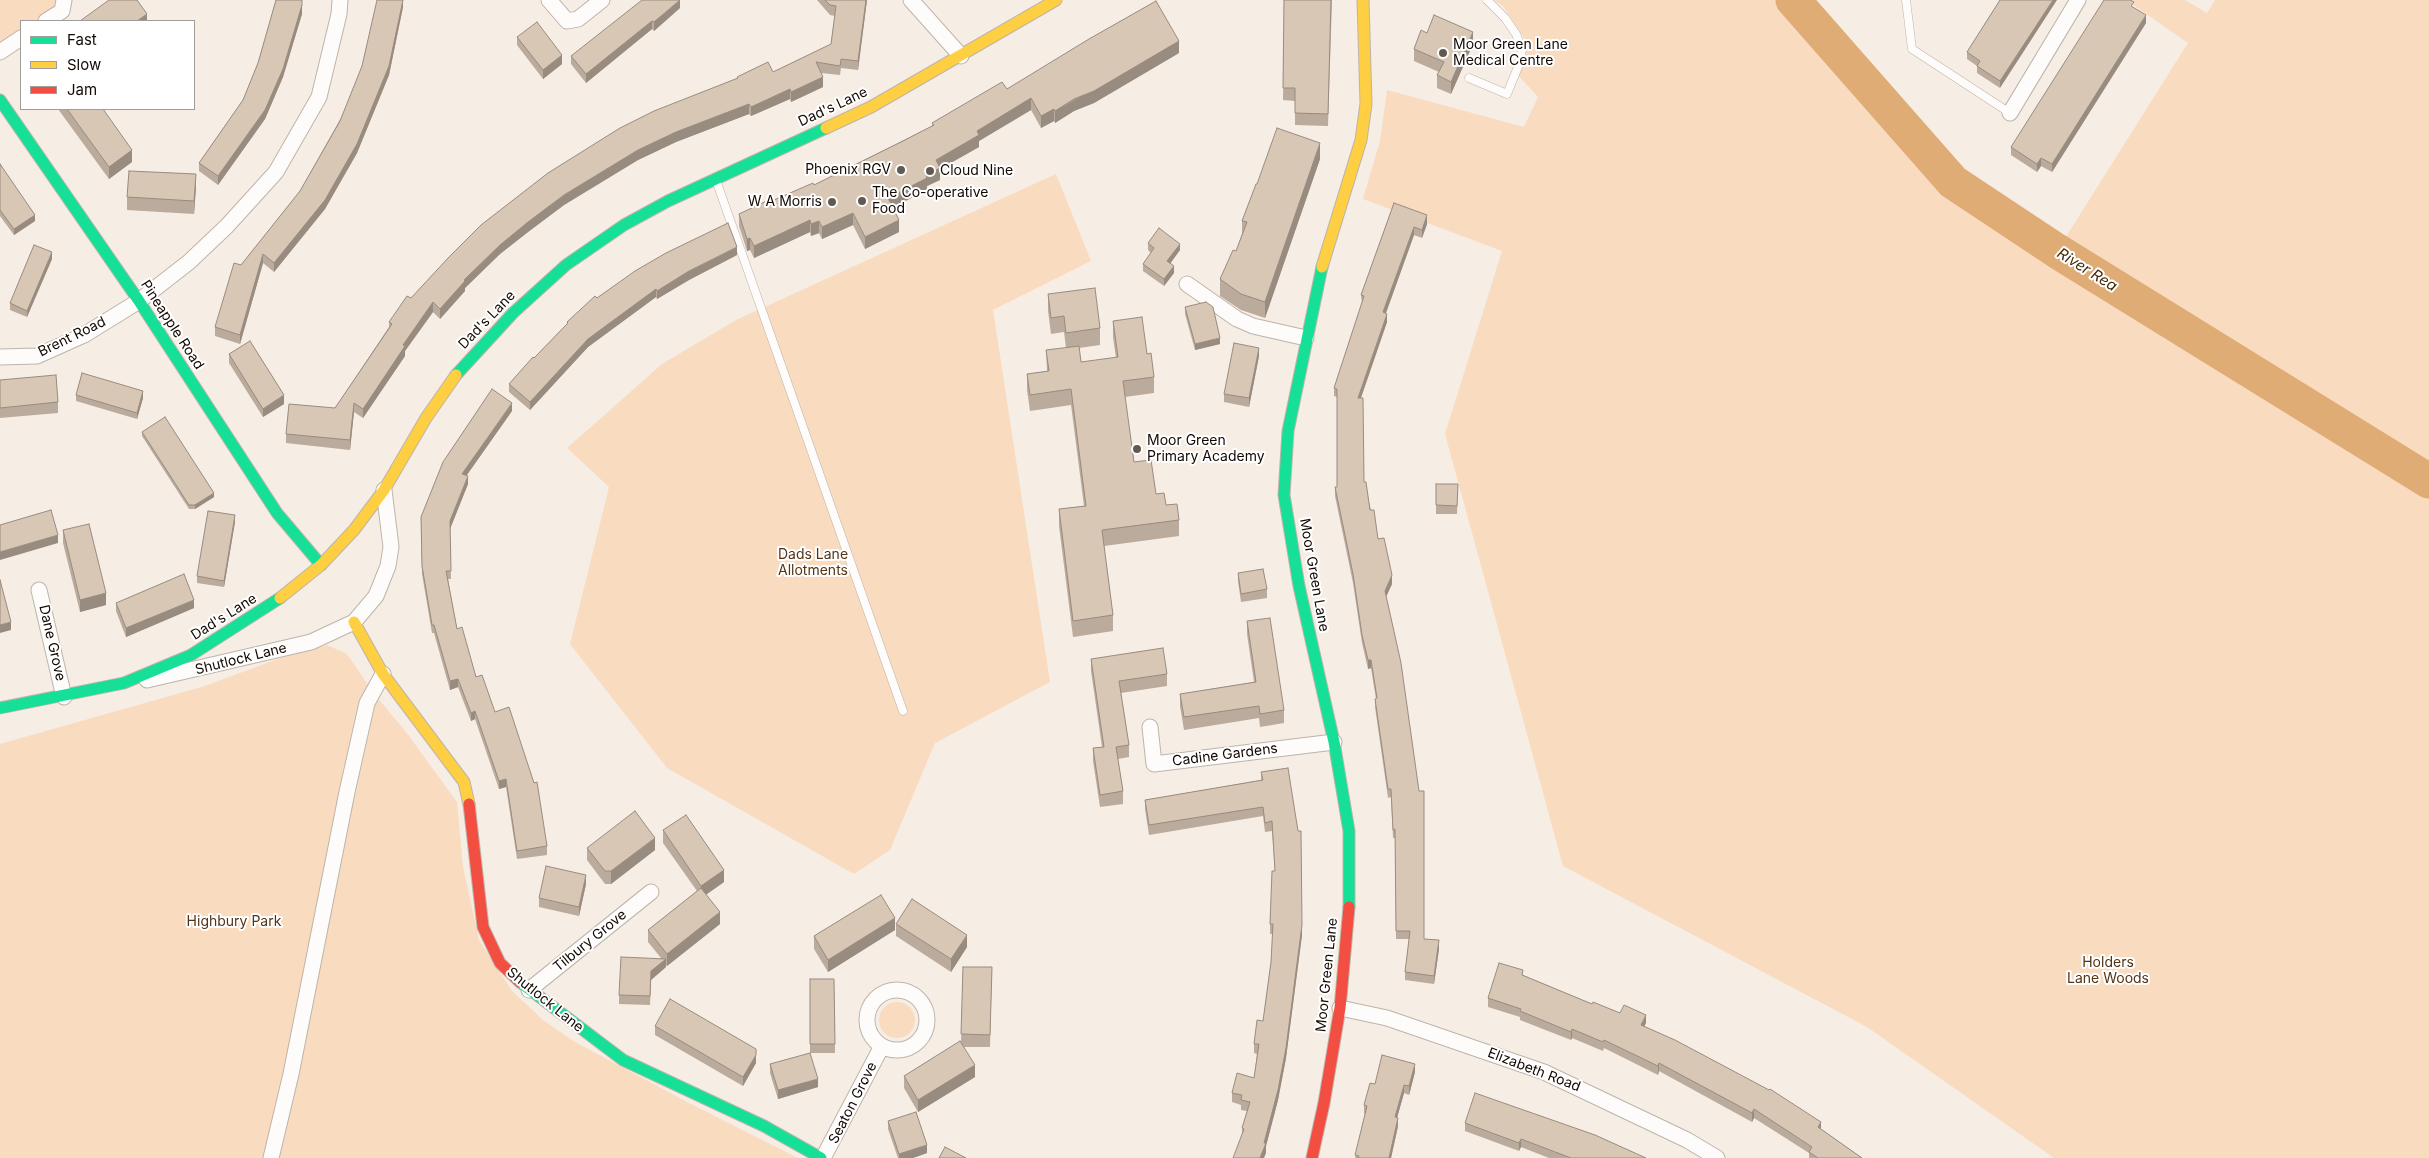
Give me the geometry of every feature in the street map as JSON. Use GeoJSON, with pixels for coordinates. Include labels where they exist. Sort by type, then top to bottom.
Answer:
{"type":"FeatureCollection","features":[{"type":"Feature","properties":{"kind":"street"},"geometry":{"type":"LineString","coordinates":[[48,20],[62,11],[64,0]]}},
{"type":"Feature","properties":{"kind":"street","name":"Brent Road"},"geometry":{"type":"LineString","coordinates":[[0,357],[37,356],[84,335],[139,301],[189,262],[221,232],[276,172],[319,97],[339,14],[340,0]]}},
{"type":"Feature","properties":{"kind":"street"},"geometry":{"type":"LineString","coordinates":[[549,0],[567,21],[578,19],[602,0]]}},
{"type":"Feature","properties":{"kind":"street"},"geometry":{"type":"LineString","coordinates":[[911,0],[961,56]]}},
{"type":"Feature","properties":{"kind":"street","name":"Dad's Lane"},"geometry":{"type":"LineString","coordinates":[[0,708],[64,697],[124,683],[191,655],[269,607],[321,565],[354,530],[384,490],[426,418],[460,371],[513,313],[566,265],[624,225],[716,178],[871,107],[1056,0]]}},
{"type":"Feature","properties":{"kind":"street","name":"Moor Green Lane"},"geometry":{"type":"LineString","coordinates":[[1312,1158],[1324,1103],[1340,1008],[1350,896],[1349,831],[1334,742],[1299,586],[1284,495],[1288,431],[1320,273],[1362,140],[1366,104],[1363,0]]}},
{"type":"Feature","properties":{"kind":"street"},"geometry":{"type":"LineString","coordinates":[[2010,113],[2078,0]]}},
{"type":"Feature","properties":{"kind":"street"},"geometry":{"type":"LineString","coordinates":[[0,52],[20,39]]}},
{"type":"Feature","properties":{"kind":"street","name":"Pineapple Road"},"geometry":{"type":"LineString","coordinates":[[0,100],[139,301],[277,513],[321,565]]}},
{"type":"Feature","properties":{"kind":"street"},"geometry":{"type":"LineString","coordinates":[[1187,284],[1237,319],[1253,326],[1306,338]]}},
{"type":"Feature","properties":{"kind":"street","name":"Shutlock Lane"},"geometry":{"type":"LineString","coordinates":[[124,683],[170,676],[311,642],[354,622],[376,596],[388,566],[391,547],[384,490]]}},
{"type":"Feature","properties":{"kind":"street","name":"Dane Grove"},"geometry":{"type":"LineString","coordinates":[[39,590],[64,697]]}},
{"type":"Feature","properties":{"kind":"street","name":"Shutlock Lane"},"geometry":{"type":"LineString","coordinates":[[354,622],[383,674],[464,782],[470,808],[483,927],[500,963],[529,990],[623,1060],[764,1126],[822,1158]]}},
{"type":"Feature","properties":{"kind":"street"},"geometry":{"type":"LineString","coordinates":[[271,1158],[291,1074],[365,710],[383,674]]}},
{"type":"Feature","properties":{"kind":"street","name":"Cadine Gardens"},"geometry":{"type":"LineString","coordinates":[[1150,727],[1154,764],[1334,742]]}},
{"type":"Feature","properties":{"kind":"street","name":"Tilbury Grove"},"geometry":{"type":"LineString","coordinates":[[529,990],[650,892]]}},
{"type":"Feature","properties":{"kind":"street","name":"Seaton Grove"},"geometry":{"type":"LineString","coordinates":[[896,990],[914,995],[922,1002],[926,1016],[925,1032],[920,1040],[902,1050],[891,1050],[882,1046],[874,1040],[866,1022],[871,1004],[878,996],[896,990]]}},
{"type":"Feature","properties":{"kind":"street","name":"Elizabeth Road"},"geometry":{"type":"LineString","coordinates":[[1340,1008],[1387,1018],[1544,1072],[1687,1140],[1717,1158]]}},
{"type":"Feature","properties":{"kind":"street","name":"Seaton Grove"},"geometry":{"type":"LineString","coordinates":[[822,1158],[882,1046]]}},
{"type":"Feature","properties":{"kind":"lane"},"geometry":{"type":"LineString","coordinates":[[1469,78],[1507,94],[1520,62],[1522,49],[1516,34],[1506,18],[1487,0]]}},
{"type":"Feature","properties":{"kind":"lane"},"geometry":{"type":"LineString","coordinates":[[1906,0],[1912,50],[2010,113]]}},
{"type":"Feature","properties":{"kind":"lane"},"geometry":{"type":"LineString","coordinates":[[716,178],[903,711]]}},
{"type":"Feature","properties":{"kind":"green space"},"geometry":{"type":"Polygon","coordinates":[[[0,0],[59,0],[56,10],[41,20],[20,20],[20,34],[0,48],[0,0]]]}},
{"type":"Feature","properties":{"kind":"green space","name":"Holders Lane Woods"},"geometry":{"type":"Polygon","coordinates":[[[1494,0],[1793,0],[1953,182],[2057,251],[2188,43],[2126,0],[2185,0],[2207,13],[2215,0],[2429,0],[2429,1158],[2054,1158],[1867,1027],[1563,866],[1445,434],[1502,251],[1363,199],[1380,141],[1387,90],[1524,127],[1538,97],[1518,75],[1528,44],[1503,6],[1494,0]]]}},
{"type":"Feature","properties":{"kind":"green space","name":"Dads Lane Allotments"},"geometry":{"type":"Polygon","coordinates":[[[1056,174],[1091,261],[993,310],[1050,682],[935,743],[890,850],[854,874],[667,768],[570,644],[609,487],[567,448],[662,364],[736,320],[1056,174]]]}},
{"type":"Feature","properties":{"kind":"green space","name":"Highbury Park"},"geometry":{"type":"Polygon","coordinates":[[[327,645],[347,654],[375,695],[406,732],[457,802],[463,867],[479,940],[512,991],[543,1020],[575,1042],[689,1103],[798,1158],[0,1158],[0,744],[205,686],[291,654],[327,645]]]}},
{"type":"Feature","properties":{"kind":"green space"},"geometry":{"type":"Polygon","coordinates":[[[897,1002],[904,1003],[910,1007],[914,1013],[914,1027],[910,1033],[904,1037],[897,1038],[890,1037],[884,1033],[880,1027],[879,1020],[880,1013],[884,1007],[890,1003],[897,1002]]]}},
{"type":"Feature","properties":{"kind":"building"},"geometry":{"type":"Polygon","coordinates":[[[109,0],[137,0],[147,14],[138,20],[81,20],[109,0]]]}},
{"type":"Feature","properties":{"kind":"building"},"geometry":{"type":"Polygon","coordinates":[[[276,0],[302,0],[283,69],[265,110],[218,176],[199,163],[243,100],[258,63],[276,0]]]}},
{"type":"Feature","properties":{"kind":"building"},"geometry":{"type":"Polygon","coordinates":[[[377,0],[403,0],[389,66],[357,144],[325,200],[274,263],[263,254],[240,335],[215,327],[234,263],[241,265],[300,191],[340,121],[362,66],[377,0]]]}},
{"type":"Feature","properties":{"kind":"building"},"geometry":{"type":"Polygon","coordinates":[[[642,0],[680,0],[586,74],[571,56],[642,0]]]}},
{"type":"Feature","properties":{"kind":"building"},"geometry":{"type":"Polygon","coordinates":[[[825,0],[866,0],[858,61],[841,59],[840,66],[816,62],[823,77],[791,92],[790,89],[751,107],[749,104],[676,132],[638,150],[564,195],[500,245],[464,280],[440,309],[433,302],[403,345],[405,346],[363,409],[354,403],[350,440],[286,434],[289,404],[335,408],[392,324],[389,322],[407,296],[411,298],[481,225],[548,173],[620,128],[654,111],[738,78],[768,62],[773,72],[831,44],[836,6],[830,5],[825,0]]]}},
{"type":"Feature","properties":{"kind":"building"},"geometry":{"type":"Polygon","coordinates":[[[1284,0],[1331,0],[1328,114],[1295,113],[1295,88],[1283,88],[1284,0]]]}},
{"type":"Feature","properties":{"kind":"building"},"geometry":{"type":"Polygon","coordinates":[[[2000,0],[2053,0],[2000,81],[1977,66],[1980,61],[1967,52],[2000,0]]]}},
{"type":"Feature","properties":{"kind":"building"},"geometry":{"type":"Polygon","coordinates":[[[2104,0],[2130,0],[2134,2],[2131,6],[2146,15],[2052,164],[2041,158],[2037,164],[2011,147],[2104,0]]]}},
{"type":"Feature","properties":{"kind":"building"},"geometry":{"type":"Polygon","coordinates":[[[1156,1],[1179,41],[1094,91],[1074,99],[1055,111],[1054,109],[1041,116],[1031,98],[977,131],[979,135],[936,160],[940,168],[926,175],[927,178],[888,198],[899,220],[865,237],[853,213],[822,227],[819,221],[811,224],[810,220],[754,246],[750,238],[747,239],[739,214],[773,198],[774,200],[813,183],[814,185],[903,141],[934,125],[932,123],[1002,82],[1007,89],[1156,1]]]}},
{"type":"Feature","properties":{"kind":"building","name":"Moor Green Lane Medical Centre"},"geometry":{"type":"Polygon","coordinates":[[[1434,15],[1473,32],[1451,82],[1437,75],[1444,62],[1414,49],[1421,30],[1427,33],[1434,15]]]}},
{"type":"Feature","properties":{"kind":"building"},"geometry":{"type":"Polygon","coordinates":[[[537,22],[562,55],[543,70],[517,37],[537,22]]]}},
{"type":"Feature","properties":{"kind":"building"},"geometry":{"type":"Polygon","coordinates":[[[68,110],[104,110],[132,150],[109,167],[68,110]]]}},
{"type":"Feature","properties":{"kind":"building"},"geometry":{"type":"Polygon","coordinates":[[[1277,128],[1320,143],[1265,302],[1241,294],[1220,279],[1233,250],[1236,251],[1247,222],[1242,221],[1277,128]]]}},
{"type":"Feature","properties":{"kind":"building"},"geometry":{"type":"Polygon","coordinates":[[[0,164],[35,215],[14,229],[0,210],[0,164]]]}},
{"type":"Feature","properties":{"kind":"building"},"geometry":{"type":"Polygon","coordinates":[[[129,171],[196,174],[194,201],[127,197],[129,171]]]}},
{"type":"Feature","properties":{"kind":"building"},"geometry":{"type":"Polygon","coordinates":[[[1394,203],[1427,215],[1422,230],[1414,227],[1383,312],[1387,314],[1358,398],[1363,398],[1364,482],[1366,482],[1370,510],[1374,510],[1378,539],[1384,538],[1392,575],[1385,591],[1401,663],[1419,791],[1424,791],[1424,939],[1439,940],[1434,976],[1405,972],[1410,931],[1396,931],[1395,829],[1393,830],[1391,789],[1388,789],[1371,660],[1368,660],[1362,635],[1353,574],[1335,487],[1337,487],[1337,389],[1334,388],[1364,296],[1361,295],[1394,203]]]}},
{"type":"Feature","properties":{"kind":"building"},"geometry":{"type":"Polygon","coordinates":[[[728,223],[737,247],[689,271],[657,291],[656,289],[588,339],[530,402],[509,384],[567,322],[595,296],[597,298],[635,271],[666,253],[728,223]]]}},
{"type":"Feature","properties":{"kind":"building"},"geometry":{"type":"Polygon","coordinates":[[[1159,228],[1180,244],[1167,261],[1174,266],[1164,279],[1143,264],[1154,248],[1148,243],[1159,228]]]}},
{"type":"Feature","properties":{"kind":"building"},"geometry":{"type":"Polygon","coordinates":[[[34,245],[52,252],[27,311],[10,303],[34,245]]]}},
{"type":"Feature","properties":{"kind":"building"},"geometry":{"type":"Polygon","coordinates":[[[1095,288],[1100,328],[1066,333],[1064,316],[1051,318],[1048,294],[1095,288]]]}},
{"type":"Feature","properties":{"kind":"building"},"geometry":{"type":"Polygon","coordinates":[[[1206,302],[1213,307],[1220,338],[1195,344],[1185,307],[1206,302]]]}},
{"type":"Feature","properties":{"kind":"building"},"geometry":{"type":"Polygon","coordinates":[[[1142,317],[1147,354],[1151,353],[1154,377],[1123,381],[1134,462],[1151,460],[1156,494],[1164,493],[1166,505],[1177,504],[1179,520],[1102,530],[1113,615],[1073,621],[1059,509],[1086,506],[1071,389],[1030,395],[1027,374],[1049,371],[1046,350],[1079,346],[1081,362],[1118,357],[1113,321],[1142,317]]]}},
{"type":"Feature","properties":{"kind":"building"},"geometry":{"type":"Polygon","coordinates":[[[250,341],[284,395],[263,409],[229,354],[250,341]]]}},
{"type":"Feature","properties":{"kind":"building"},"geometry":{"type":"Polygon","coordinates":[[[1234,343],[1259,348],[1249,398],[1224,394],[1234,343]]]}},
{"type":"Feature","properties":{"kind":"building"},"geometry":{"type":"Polygon","coordinates":[[[82,373],[143,391],[137,413],[76,395],[82,373]]]}},
{"type":"Feature","properties":{"kind":"building"},"geometry":{"type":"Polygon","coordinates":[[[56,375],[58,402],[0,408],[0,380],[56,375]]]}},
{"type":"Feature","properties":{"kind":"building"},"geometry":{"type":"Polygon","coordinates":[[[492,389],[512,403],[462,474],[468,476],[450,521],[451,571],[446,571],[457,629],[462,627],[476,677],[482,675],[495,712],[509,707],[534,783],[537,782],[547,846],[517,851],[506,779],[499,781],[475,711],[471,713],[458,679],[450,681],[434,625],[432,625],[422,566],[421,517],[443,462],[492,389]]]}},
{"type":"Feature","properties":{"kind":"building"},"geometry":{"type":"Polygon","coordinates":[[[165,417],[214,493],[195,505],[189,505],[142,432],[165,417]]]}},
{"type":"Feature","properties":{"kind":"building"},"geometry":{"type":"Polygon","coordinates":[[[1436,484],[1458,484],[1457,506],[1436,505],[1436,484]]]}},
{"type":"Feature","properties":{"kind":"building"},"geometry":{"type":"Polygon","coordinates":[[[51,510],[58,535],[0,552],[0,525],[51,510]]]}},
{"type":"Feature","properties":{"kind":"building"},"geometry":{"type":"Polygon","coordinates":[[[208,511],[235,515],[224,581],[197,576],[208,511]]]}},
{"type":"Feature","properties":{"kind":"building"},"geometry":{"type":"Polygon","coordinates":[[[89,524],[106,593],[80,600],[63,530],[89,524]]]}},
{"type":"Feature","properties":{"kind":"building"},"geometry":{"type":"Polygon","coordinates":[[[1263,569],[1267,589],[1241,594],[1238,573],[1263,569]]]}},
{"type":"Feature","properties":{"kind":"building"},"geometry":{"type":"Polygon","coordinates":[[[184,574],[194,600],[126,628],[116,603],[184,574]]]}},
{"type":"Feature","properties":{"kind":"building"},"geometry":{"type":"Polygon","coordinates":[[[0,580],[11,622],[0,625],[0,580]]]}},
{"type":"Feature","properties":{"kind":"building"},"geometry":{"type":"Polygon","coordinates":[[[1270,618],[1284,710],[1260,714],[1259,706],[1184,717],[1180,694],[1256,682],[1247,621],[1270,618]]]}},
{"type":"Feature","properties":{"kind":"building"},"geometry":{"type":"Polygon","coordinates":[[[1163,648],[1167,674],[1119,681],[1129,745],[1116,747],[1123,791],[1100,795],[1093,748],[1104,747],[1091,659],[1163,648]]]}},
{"type":"Feature","properties":{"kind":"building"},"geometry":{"type":"Polygon","coordinates":[[[1288,768],[1298,831],[1301,831],[1302,925],[1286,1048],[1278,1090],[1264,1143],[1266,1143],[1260,1158],[1233,1158],[1244,1129],[1242,1128],[1250,1102],[1241,1100],[1242,1095],[1232,1093],[1237,1073],[1254,1078],[1259,1044],[1254,1044],[1257,1020],[1263,1021],[1271,962],[1273,924],[1270,924],[1272,871],[1275,871],[1272,821],[1265,823],[1263,807],[1149,825],[1145,800],[1263,780],[1261,772],[1288,768]]]}},
{"type":"Feature","properties":{"kind":"building"},"geometry":{"type":"Polygon","coordinates":[[[635,811],[655,838],[611,871],[605,871],[587,848],[635,811]]]}},
{"type":"Feature","properties":{"kind":"building"},"geometry":{"type":"Polygon","coordinates":[[[686,815],[724,870],[701,886],[663,830],[686,815]]]}},
{"type":"Feature","properties":{"kind":"building"},"geometry":{"type":"Polygon","coordinates":[[[546,866],[586,875],[579,907],[539,898],[546,866]]]}},
{"type":"Feature","properties":{"kind":"building"},"geometry":{"type":"Polygon","coordinates":[[[701,888],[720,912],[667,954],[648,930],[701,888]]]}},
{"type":"Feature","properties":{"kind":"building"},"geometry":{"type":"Polygon","coordinates":[[[881,895],[895,918],[828,960],[814,936],[881,895]]]}},
{"type":"Feature","properties":{"kind":"building"},"geometry":{"type":"Polygon","coordinates":[[[912,899],[967,935],[951,959],[896,924],[912,899]]]}},
{"type":"Feature","properties":{"kind":"building"},"geometry":{"type":"Polygon","coordinates":[[[621,957],[666,959],[651,971],[650,996],[619,995],[621,957]]]}},
{"type":"Feature","properties":{"kind":"building"},"geometry":{"type":"Polygon","coordinates":[[[1499,963],[1523,970],[1522,975],[1592,1004],[1593,1002],[1620,1013],[1624,1005],[1646,1015],[1641,1025],[1675,1040],[1770,1089],[1821,1122],[1818,1127],[1862,1158],[1818,1158],[1809,1152],[1812,1147],[1754,1109],[1752,1113],[1659,1063],[1658,1066],[1604,1040],[1603,1042],[1572,1029],[1571,1032],[1520,1011],[1521,1009],[1488,998],[1499,963]]]}},
{"type":"Feature","properties":{"kind":"building"},"geometry":{"type":"Polygon","coordinates":[[[963,967],[992,967],[990,1035],[961,1034],[963,967]]]}},
{"type":"Feature","properties":{"kind":"building"},"geometry":{"type":"Polygon","coordinates":[[[810,979],[834,979],[835,1044],[810,1044],[810,979]]]}},
{"type":"Feature","properties":{"kind":"building"},"geometry":{"type":"Polygon","coordinates":[[[670,999],[756,1049],[756,1055],[743,1077],[655,1026],[670,999]]]}},
{"type":"Feature","properties":{"kind":"building"},"geometry":{"type":"Polygon","coordinates":[[[960,1041],[975,1065],[918,1100],[904,1076],[960,1041]]]}},
{"type":"Feature","properties":{"kind":"building"},"geometry":{"type":"Polygon","coordinates":[[[810,1053],[818,1079],[778,1090],[770,1064],[810,1053]]]}},
{"type":"Feature","properties":{"kind":"building"},"geometry":{"type":"Polygon","coordinates":[[[1382,1055],[1415,1064],[1409,1086],[1404,1085],[1395,1117],[1398,1118],[1389,1158],[1358,1158],[1359,1156],[1355,1155],[1367,1106],[1364,1105],[1370,1083],[1375,1084],[1382,1055]]]}},
{"type":"Feature","properties":{"kind":"building"},"geometry":{"type":"Polygon","coordinates":[[[1475,1093],[1595,1135],[1646,1158],[1571,1158],[1521,1139],[1519,1143],[1465,1123],[1475,1093]]]}},
{"type":"Feature","properties":{"kind":"building"},"geometry":{"type":"Polygon","coordinates":[[[916,1112],[927,1145],[899,1154],[888,1121],[916,1112]]]}},
{"type":"Feature","properties":{"kind":"building"},"geometry":{"type":"Polygon","coordinates":[[[945,1147],[966,1158],[939,1158],[945,1147]]]}},
{"type":"Feature","properties":{"kind":"waterway","name":"River Rea"},"geometry":{"type":"LineString","coordinates":[[1793,0],[1953,182],[2057,251],[2429,481]]}},
{"type":"Feature","properties":{"kind":"traffic: fast"},"geometry":{"type":"LineString","coordinates":[[0,100],[139,301],[277,513],[321,565]]}},
{"type":"Feature","properties":{"kind":"traffic: fast"},"geometry":{"type":"LineString","coordinates":[[456,375],[513,313],[566,265],[624,225],[668,201],[826,128]]}},
{"type":"Feature","properties":{"kind":"traffic: fast"},"geometry":{"type":"LineString","coordinates":[[1322,267],[1288,431],[1284,495],[1299,586],[1334,742],[1349,831],[1349,907]]}},
{"type":"Feature","properties":{"kind":"traffic: fast"},"geometry":{"type":"LineString","coordinates":[[0,708],[124,683],[191,655],[280,598]]}},
{"type":"Feature","properties":{"kind":"traffic: fast"},"geometry":{"type":"LineString","coordinates":[[520,982],[623,1060],[764,1126],[821,1158]]}},
{"type":"Feature","properties":{"kind":"traffic: slow"},"geometry":{"type":"LineString","coordinates":[[826,128],[871,107],[1056,0]]}},
{"type":"Feature","properties":{"kind":"traffic: slow"},"geometry":{"type":"LineString","coordinates":[[1322,267],[1361,140],[1366,104],[1363,0]]}},
{"type":"Feature","properties":{"kind":"traffic: slow"},"geometry":{"type":"LineString","coordinates":[[280,598],[321,565],[354,530],[384,490],[426,418],[456,375]]}},
{"type":"Feature","properties":{"kind":"traffic: slow"},"geometry":{"type":"LineString","coordinates":[[354,622],[383,674],[464,782],[469,804]]}},
{"type":"Feature","properties":{"kind":"traffic: jam"},"geometry":{"type":"LineString","coordinates":[[469,804],[483,927],[500,963],[520,982]]}},
{"type":"Feature","properties":{"kind":"traffic: jam"},"geometry":{"type":"LineString","coordinates":[[1312,1158],[1324,1103],[1340,1008],[1349,907]]}},
{"type":"Feature","properties":{"kind":"place","name":"Moor Green Lane Medical Centre"},"geometry":{"type":"Point","coordinates":[1443,53]}},
{"type":"Feature","properties":{"kind":"place","name":"Phoenix RGV"},"geometry":{"type":"Point","coordinates":[901,170]}},
{"type":"Feature","properties":{"kind":"place","name":"Cloud Nine"},"geometry":{"type":"Point","coordinates":[930,171]}},
{"type":"Feature","properties":{"kind":"place","name":"The Co-operative Food"},"geometry":{"type":"Point","coordinates":[862,201]}},
{"type":"Feature","properties":{"kind":"place","name":"W A Morris"},"geometry":{"type":"Point","coordinates":[832,202]}},
{"type":"Feature","properties":{"kind":"place","name":"Moor Green Primary Academy"},"geometry":{"type":"Point","coordinates":[1137,449]}}]}
